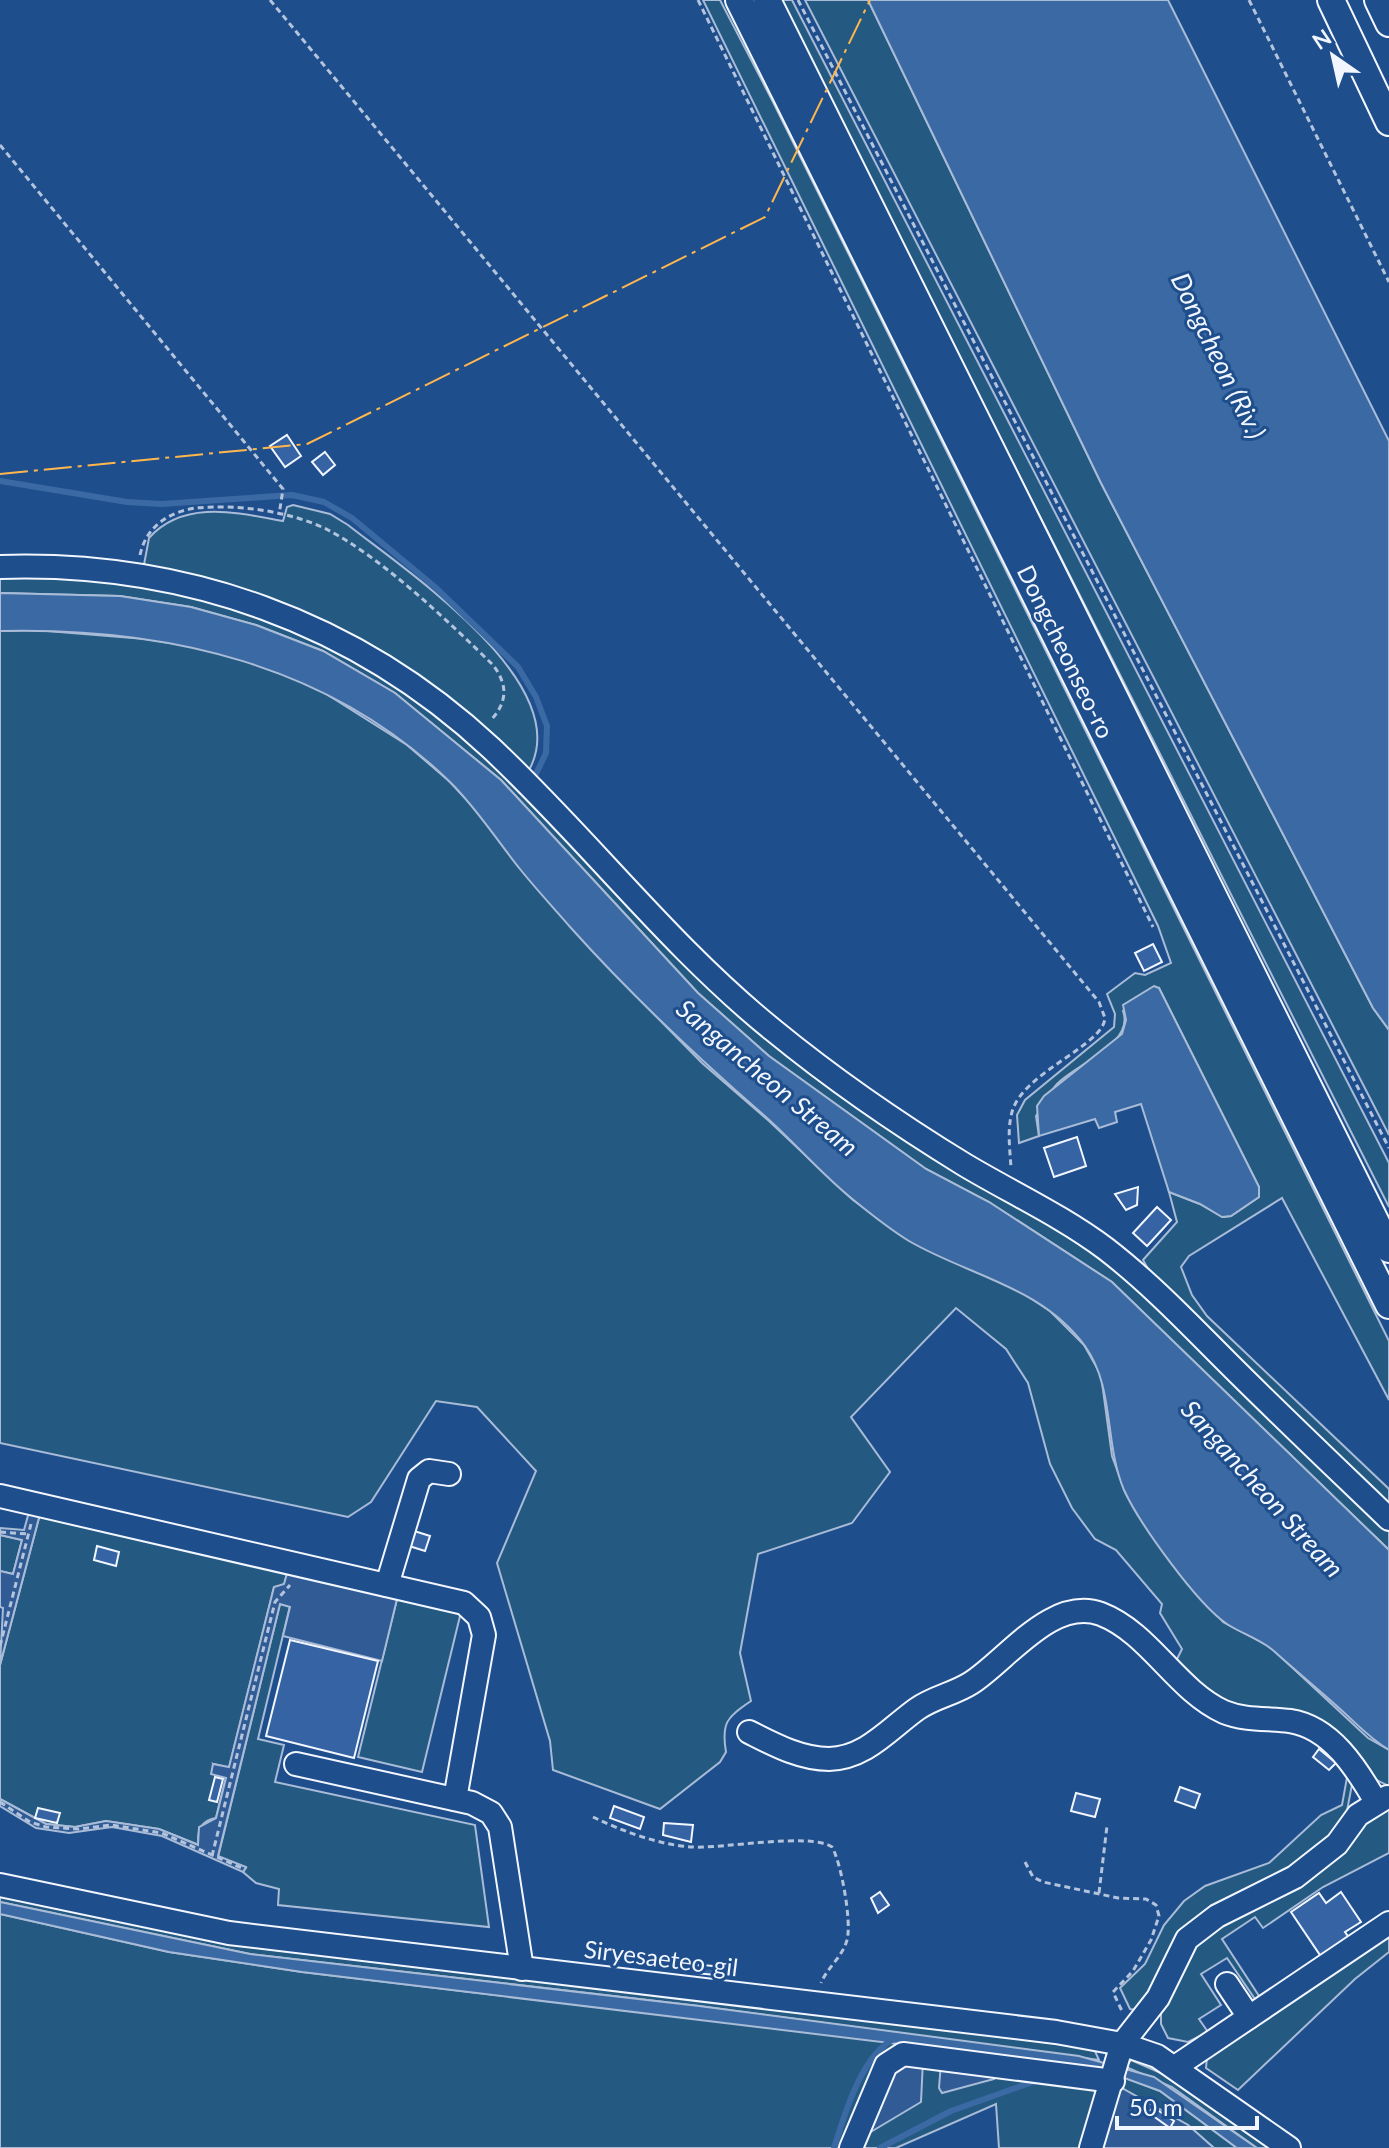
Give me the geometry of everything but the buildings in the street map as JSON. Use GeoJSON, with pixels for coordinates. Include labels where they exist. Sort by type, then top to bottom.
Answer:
{"type":"FeatureCollection","features":[{"type":"Feature","properties":{"kind":"main road","name":"Dongcheonseo-ro"},"geometry":{"type":"LineString","coordinates":[[739,0],[1389,1305]]}},
{"type":"Feature","properties":{"kind":"main road","name":"Dongcheonseo-ro"},"geometry":{"type":"LineString","coordinates":[[767,0],[1389,1249]]}},
{"type":"Feature","properties":{"kind":"main road"},"geometry":{"type":"LineString","coordinates":[[1331,0],[1389,122]]}},
{"type":"Feature","properties":{"kind":"main road"},"geometry":{"type":"LineString","coordinates":[[1378,0],[1389,23]]}},
{"type":"Feature","properties":{"kind":"street"},"geometry":{"type":"LineString","coordinates":[[0,567],[80,567],[223,592],[302,621],[395,672],[477,736],[667,933],[743,1005],[853,1092],[1083,1232],[1132,1270],[1389,1519]]}},
{"type":"Feature","properties":{"kind":"street"},"geometry":{"type":"LineString","coordinates":[[387,1585],[419,1479],[429,1471],[449,1474]]}},
{"type":"Feature","properties":{"kind":"street"},"geometry":{"type":"LineString","coordinates":[[0,1496],[464,1603],[479,1617],[484,1628],[455,1799]]}},
{"type":"Feature","properties":{"kind":"street"},"geometry":{"type":"LineString","coordinates":[[749,1732],[815,1758],[849,1755],[882,1738],[922,1706],[969,1684],[1047,1623],[1086,1612],[1100,1614],[1130,1634],[1193,1694],[1221,1710],[1247,1719],[1306,1725],[1348,1758],[1382,1799],[1354,1819],[1337,1844],[1295,1877],[1195,1931],[1180,1947],[1153,2005],[1135,2025],[1120,2050],[1091,2148]]}},
{"type":"Feature","properties":{"kind":"street"},"geometry":{"type":"LineString","coordinates":[[296,1764],[455,1799],[482,1807],[498,1821],[522,1969]]}},
{"type":"Feature","properties":{"kind":"street","name":"Siryesaeteo-gil"},"geometry":{"type":"LineString","coordinates":[[0,1885],[229,1933],[1056,2032],[1175,2067],[1289,2148]]}},
{"type":"Feature","properties":{"kind":"street"},"geometry":{"type":"LineString","coordinates":[[1175,2067],[1389,1923]]}},
{"type":"Feature","properties":{"kind":"street"},"geometry":{"type":"LineString","coordinates":[[1227,1984],[1249,2017]]}},
{"type":"Feature","properties":{"kind":"street"},"geometry":{"type":"LineString","coordinates":[[851,2148],[883,2070],[899,2055],[1050,2070],[1113,2081]]}},
{"type":"Feature","properties":{"kind":"path"},"geometry":{"type":"LineString","coordinates":[[270,0],[1099,1002],[1105,1018],[1099,1032],[1040,1076],[1014,1105],[1009,1127],[1013,1192]]}},
{"type":"Feature","properties":{"kind":"path"},"geometry":{"type":"LineString","coordinates":[[698,0],[1153,927]]}},
{"type":"Feature","properties":{"kind":"path"},"geometry":{"type":"LineString","coordinates":[[798,0],[1389,1148]]}},
{"type":"Feature","properties":{"kind":"path"},"geometry":{"type":"LineString","coordinates":[[1249,0],[1389,282]]}},
{"type":"Feature","properties":{"kind":"path"},"geometry":{"type":"LineString","coordinates":[[0,145],[283,489],[279,515]]}},
{"type":"Feature","properties":{"kind":"path"},"geometry":{"type":"LineString","coordinates":[[137,575],[146,536],[176,513],[221,507],[279,515],[326,529],[348,542],[493,665],[504,679],[506,691],[495,716],[477,736]]}},
{"type":"Feature","properties":{"kind":"path"},"geometry":{"type":"LineString","coordinates":[[0,1646],[36,1505]]}},
{"type":"Feature","properties":{"kind":"path"},"geometry":{"type":"LineString","coordinates":[[0,1532],[29,1534]]}},
{"type":"Feature","properties":{"kind":"path"},"geometry":{"type":"LineString","coordinates":[[212,1856],[275,1602],[289,1588],[294,1564]]}},
{"type":"Feature","properties":{"kind":"path"},"geometry":{"type":"LineString","coordinates":[[0,1802],[37,1825],[68,1830],[111,1825],[156,1832],[244,1869]]}},
{"type":"Feature","properties":{"kind":"path"},"geometry":{"type":"LineString","coordinates":[[593,1817],[651,1839],[691,1847],[765,1841],[821,1842],[832,1847],[848,1928],[843,1949],[822,1982],[818,2005]]}},
{"type":"Feature","properties":{"kind":"path"},"geometry":{"type":"LineString","coordinates":[[1099,1893],[1107,1826]]}},
{"type":"Feature","properties":{"kind":"path"},"geometry":{"type":"LineString","coordinates":[[1025,1862],[1038,1880],[1152,1901],[1158,1909],[1158,1923],[1145,1952],[1113,1992],[1121,2010],[1135,2025]]}},
{"type":"Feature","properties":{"kind":"shaded area"},"geometry":{"type":"Polygon","coordinates":[[[703,0],[720,0],[773,102],[1389,1341],[1389,1400],[1282,1198],[1189,1256],[1181,1267],[1192,1295],[1207,1316],[1389,1489],[1389,1511],[1155,1281],[1143,1260],[1177,1222],[1169,1192],[1223,1217],[1231,1216],[1259,1197],[1259,1187],[1159,988],[1123,1011],[1124,1023],[1112,1043],[1057,1084],[1036,1116],[1039,1136],[1019,1143],[1017,1115],[1025,1100],[1114,1027],[1115,1014],[1107,994],[1135,973],[1145,975],[1171,963],[1158,926],[703,0]]]}},
{"type":"Feature","properties":{"kind":"shaded area"},"geometry":{"type":"Polygon","coordinates":[[[779,0],[792,0],[1389,1163],[1389,1207],[779,0]]]}},
{"type":"Feature","properties":{"kind":"shaded area"},"geometry":{"type":"Polygon","coordinates":[[[805,0],[868,0],[1101,483],[1373,1008],[1389,1030],[1389,1135],[805,0]]]}},
{"type":"Feature","properties":{"kind":"shaded area"},"geometry":{"type":"Polygon","coordinates":[[[293,505],[330,514],[348,525],[407,570],[478,632],[508,667],[529,702],[537,737],[529,770],[420,682],[143,570],[149,538],[178,518],[212,512],[283,521],[287,507],[293,505]]]}},
{"type":"Feature","properties":{"kind":"shaded area"},"geometry":{"type":"Polygon","coordinates":[[[0,572],[132,579],[299,626],[462,727],[710,981],[1110,1261],[1389,1524],[1389,1550],[1112,1282],[989,1202],[926,1169],[769,1056],[698,993],[501,780],[395,693],[323,651],[256,625],[191,607],[120,596],[0,593],[0,572]]]}},
{"type":"Feature","properties":{"kind":"shaded area"},"geometry":{"type":"Polygon","coordinates":[[[35,630],[145,639],[214,650],[312,685],[407,745],[449,781],[482,816],[517,865],[641,1001],[702,1063],[853,1200],[910,1241],[1009,1284],[1050,1311],[1084,1345],[1101,1375],[1112,1456],[1126,1494],[1223,1622],[1269,1646],[1368,1738],[1389,1750],[1389,1786],[1366,1775],[1345,1748],[1243,1712],[1187,1680],[1176,1661],[1182,1649],[1160,1613],[1162,1604],[1116,1550],[1095,1539],[1072,1508],[1050,1464],[1028,1383],[1006,1349],[956,1308],[851,1417],[890,1472],[852,1523],[758,1554],[740,1653],[751,1701],[731,1717],[725,1727],[726,1752],[720,1762],[660,1809],[553,1770],[550,1741],[497,1563],[536,1471],[477,1407],[436,1401],[371,1502],[348,1517],[0,1443],[0,631],[35,630]]]}},
{"type":"Feature","properties":{"kind":"shaded area"},"geometry":{"type":"Polygon","coordinates":[[[29,1512],[40,1514],[0,1665],[3,1608],[0,1607],[0,1571],[13,1574],[22,1540],[0,1535],[0,1528],[24,1530],[29,1512]]]}},
{"type":"Feature","properties":{"kind":"shaded area"},"geometry":{"type":"Polygon","coordinates":[[[40,1514],[288,1570],[284,1585],[274,1587],[229,1768],[214,1764],[226,1777],[216,1818],[201,1827],[199,1845],[159,1829],[106,1821],[75,1827],[46,1824],[0,1799],[0,1665],[40,1514]]]}},
{"type":"Feature","properties":{"kind":"shaded area"},"geometry":{"type":"Polygon","coordinates":[[[0,1535],[22,1540],[13,1574],[0,1571],[0,1535]]]}},
{"type":"Feature","properties":{"kind":"shaded area"},"geometry":{"type":"Polygon","coordinates":[[[288,1570],[398,1595],[382,1661],[283,1636],[290,1607],[280,1604],[218,1856],[246,1867],[243,1872],[162,1836],[112,1827],[69,1833],[36,1828],[0,1806],[0,1799],[46,1824],[75,1827],[106,1821],[159,1829],[198,1845],[199,1827],[216,1818],[226,1778],[211,1774],[213,1764],[229,1767],[274,1587],[284,1584],[288,1570]]]}},
{"type":"Feature","properties":{"kind":"shaded area"},"geometry":{"type":"Polygon","coordinates":[[[398,1595],[461,1612],[422,1772],[358,1757],[398,1595]]]}},
{"type":"Feature","properties":{"kind":"shaded area"},"geometry":{"type":"Polygon","coordinates":[[[280,1604],[290,1606],[258,1739],[284,1745],[275,1782],[475,1825],[489,1927],[278,1905],[279,1889],[256,1883],[243,1872],[246,1868],[218,1857],[280,1604]]]}},
{"type":"Feature","properties":{"kind":"shaded area"},"geometry":{"type":"Polygon","coordinates":[[[1348,1772],[1354,1774],[1346,1816],[1329,1846],[1228,1905],[1154,1997],[1136,2010],[1130,2009],[1120,1988],[1145,1964],[1164,1925],[1184,1901],[1205,1886],[1269,1863],[1321,1815],[1342,1805],[1348,1772]]]}},
{"type":"Feature","properties":{"kind":"shaded area"},"geometry":{"type":"Polygon","coordinates":[[[1389,1805],[1389,1853],[1323,1887],[1263,1928],[1255,1917],[1222,1939],[1261,1999],[1257,2002],[1227,1958],[1201,1974],[1221,2005],[1199,2019],[1208,2032],[1188,2042],[1168,2038],[1161,2024],[1161,2005],[1183,1951],[1389,1805]]]}},
{"type":"Feature","properties":{"kind":"shaded area"},"geometry":{"type":"Polygon","coordinates":[[[0,1895],[250,1947],[1050,2042],[1094,2049],[1099,2060],[699,2006],[250,1954],[0,1902],[0,1895]]]}},
{"type":"Feature","properties":{"kind":"shaded area"},"geometry":{"type":"Polygon","coordinates":[[[0,1914],[169,1952],[302,1972],[1052,2061],[1048,2066],[922,2051],[846,2148],[0,2148],[0,1914]]]}},
{"type":"Feature","properties":{"kind":"shaded area"},"geometry":{"type":"Polygon","coordinates":[[[1389,1934],[1389,1952],[1355,1979],[1238,2090],[1206,2068],[1207,2057],[1389,1934]]]}},
{"type":"Feature","properties":{"kind":"shaded area"},"geometry":{"type":"Polygon","coordinates":[[[923,2060],[979,2082],[994,2079],[997,2069],[1100,2083],[1084,2148],[999,2148],[996,2104],[896,2148],[856,2148],[865,2135],[881,2124],[923,2060]]]}},
{"type":"Feature","properties":{"kind":"shaded area"},"geometry":{"type":"Polygon","coordinates":[[[923,2060],[921,2102],[864,2136],[892,2065],[923,2060]]]}},
{"type":"Feature","properties":{"kind":"shaded area"},"geometry":{"type":"Polygon","coordinates":[[[1131,2060],[1170,2077],[1271,2148],[1257,2148],[1172,2087],[1126,2067],[1131,2060]]]}},
{"type":"Feature","properties":{"kind":"shaded area"},"geometry":{"type":"Polygon","coordinates":[[[941,2062],[997,2069],[994,2079],[942,2093],[939,2088],[941,2062]]]}},
{"type":"Feature","properties":{"kind":"shaded area"},"geometry":{"type":"Polygon","coordinates":[[[1123,2076],[1160,2091],[1237,2148],[1214,2148],[1188,2125],[1120,2087],[1123,2076]]]}},
{"type":"Feature","properties":{"kind":"shaded area"},"geometry":{"type":"Polygon","coordinates":[[[1120,2087],[1188,2125],[1214,2148],[1098,2148],[1120,2087]]]}},
{"type":"Feature","properties":{"kind":"water","name":"Dongcheon (Riv.)"},"geometry":{"type":"Polygon","coordinates":[[[868,0],[1168,0],[1389,441],[1389,1030],[1373,1008],[1101,483],[868,0]]]}},
{"type":"Feature","properties":{"kind":"water","name":"Sangancheon Stream"},"geometry":{"type":"Polygon","coordinates":[[[0,593],[120,596],[191,607],[256,625],[323,651],[395,693],[501,780],[698,993],[769,1056],[926,1169],[989,1202],[1112,1282],[1389,1550],[1389,1750],[1270,1647],[1227,1624],[1215,1614],[1170,1562],[1124,1490],[1114,1454],[1101,1380],[1085,1346],[1067,1326],[1026,1296],[909,1241],[844,1192],[618,978],[529,880],[451,783],[404,742],[353,708],[299,682],[242,661],[183,646],[123,636],[0,631],[0,593]]]}},
{"type":"Feature","properties":{"kind":"water"},"geometry":{"type":"Polygon","coordinates":[[[1154,986],[1159,988],[1259,1187],[1259,1197],[1231,1216],[1222,1217],[1169,1192],[1141,1104],[1115,1112],[1117,1122],[1099,1128],[1095,1119],[1039,1136],[1037,1106],[1044,1096],[1122,1034],[1126,1020],[1123,1005],[1154,986]]]}},
{"type":"Feature","properties":{"kind":"water"},"geometry":{"type":"Polygon","coordinates":[[[0,1902],[250,1954],[699,2006],[1079,2056],[1154,2077],[1257,2148],[1237,2148],[1160,2091],[1097,2068],[302,1972],[169,1952],[0,1914],[0,1902]]]}},
{"type":"Feature","properties":{"kind":"waterway"},"geometry":{"type":"LineString","coordinates":[[0,481],[127,502],[162,504],[292,495],[324,502],[352,518],[435,587],[518,667],[536,697],[547,726],[546,753],[534,778]]}},
{"type":"Feature","properties":{"kind":"waterway"},"geometry":{"type":"LineString","coordinates":[[834,2148],[864,2071],[883,2046],[895,2038]]}},
{"type":"Feature","properties":{"kind":"waterway"},"geometry":{"type":"LineString","coordinates":[[880,2148],[951,2111],[1041,2079]]}},
{"type":"Feature","properties":{"kind":"power"},"geometry":{"type":"LineString","coordinates":[[0,474],[307,444],[765,217],[870,0]]}}]}
